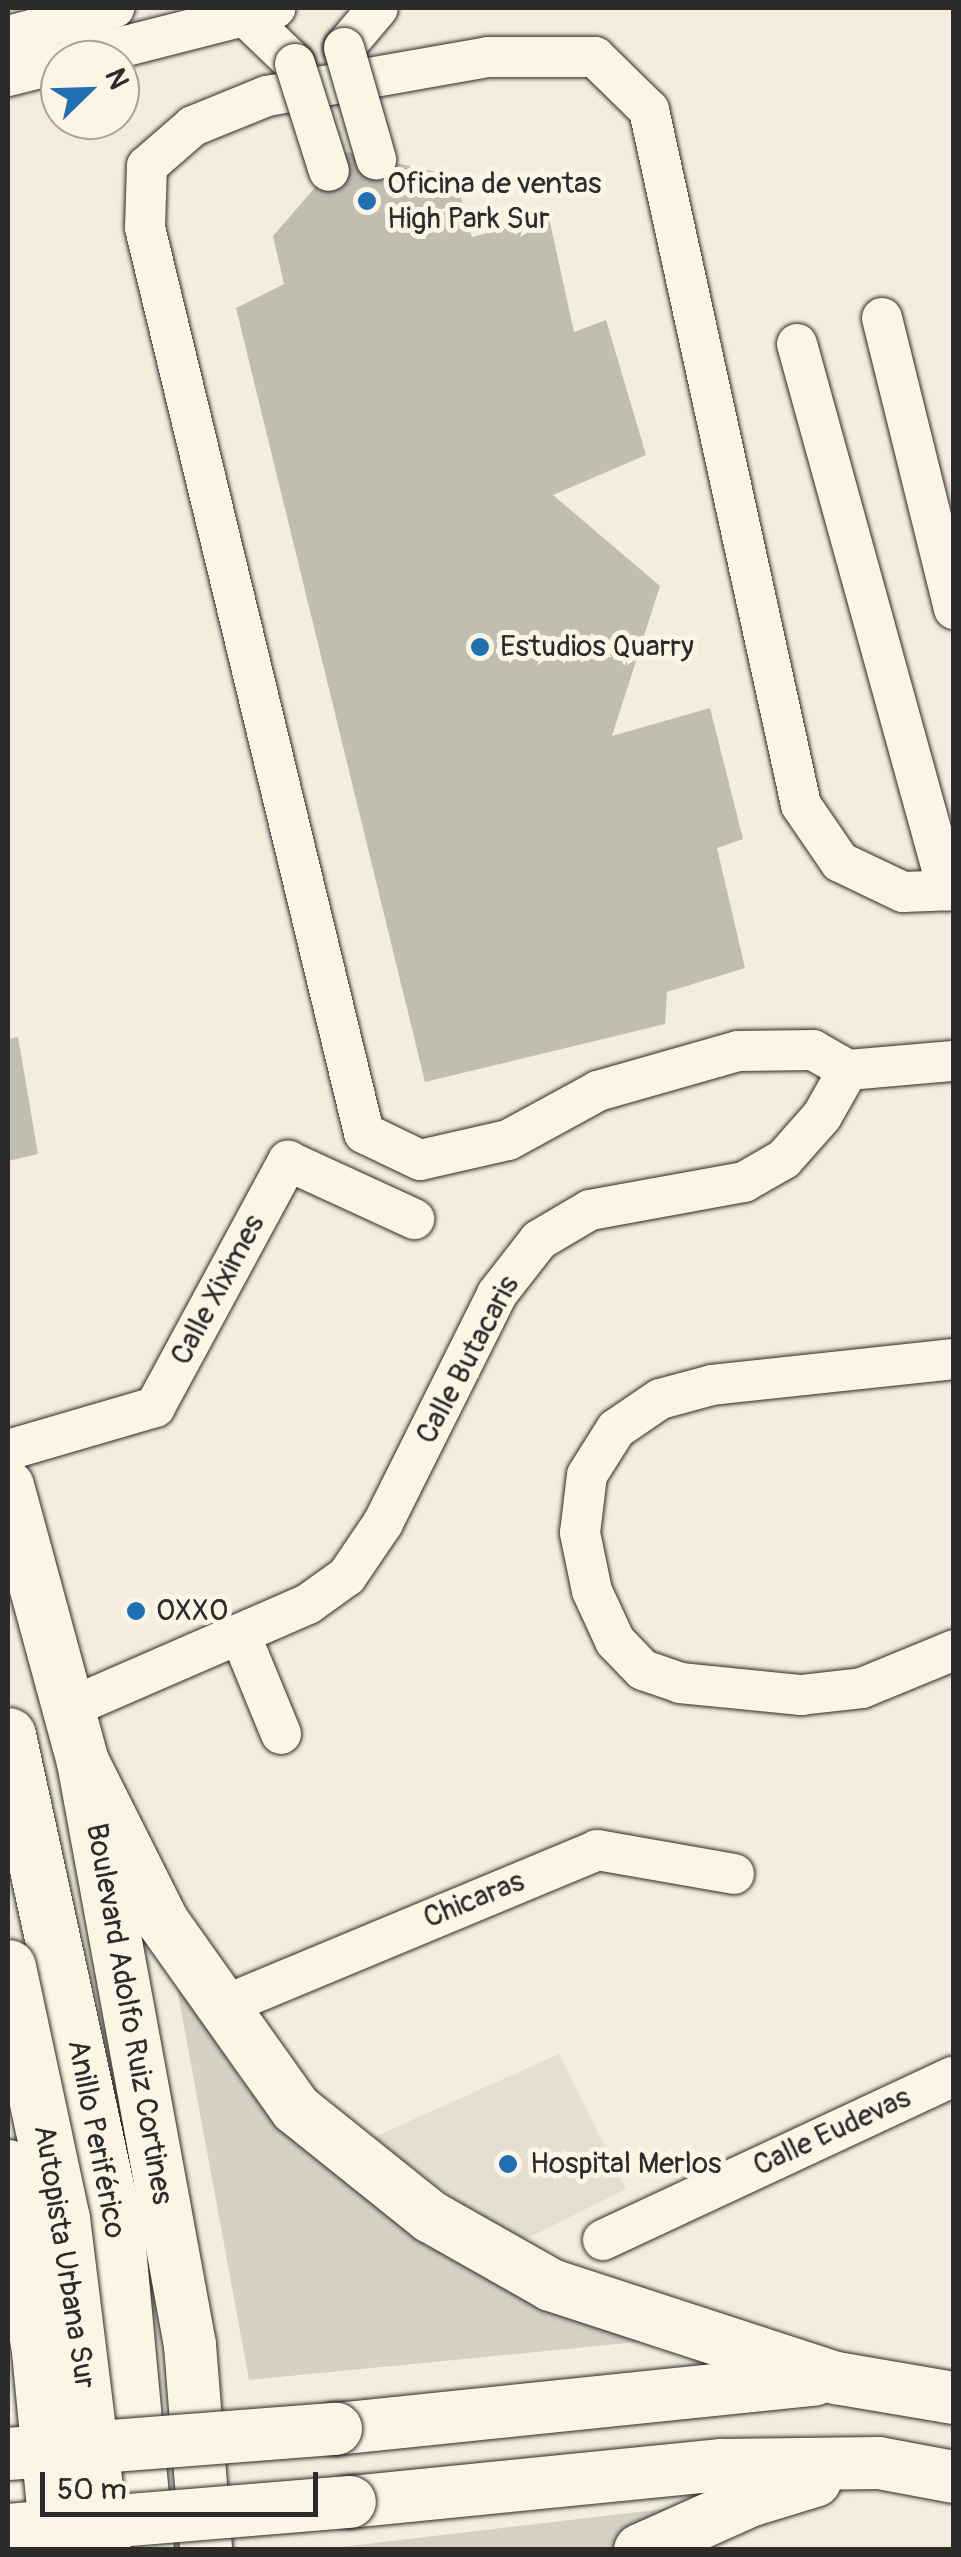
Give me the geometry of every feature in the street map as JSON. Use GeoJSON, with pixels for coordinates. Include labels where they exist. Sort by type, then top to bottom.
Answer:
{"type":"FeatureCollection","features":[{"type":"Feature","properties":{"kind":"highway","name":"Anillo Periférico"},"geometry":{"type":"LineString","coordinates":[[8,1735],[117,2237],[146,2550]]}},
{"type":"Feature","properties":{"kind":"highway","name":"Autopista Urbana Sur"},"geometry":{"type":"LineString","coordinates":[[8,1967],[62,2218],[103,2550]]}},
{"type":"Feature","properties":{"kind":"highway","name":"Autopista Urbana Sur"},"geometry":{"type":"LineString","coordinates":[[8,2168],[39,2350],[58,2550]]}},
{"type":"Feature","properties":{"kind":"highway"},"geometry":{"type":"LineString","coordinates":[[8,2457],[14,2550]]}},
{"type":"Feature","properties":{"kind":"main road","name":"Boulevard Adolfo Ruiz Cortines"},"geometry":{"type":"LineString","coordinates":[[8,1486],[83,1762],[190,2345],[206,2550]]}},
{"type":"Feature","properties":{"kind":"main road"},"geometry":{"type":"LineString","coordinates":[[83,1762],[163,1922],[296,2109],[431,2217],[551,2285],[836,2378],[954,2398]]}},
{"type":"Feature","properties":{"kind":"main road"},"geometry":{"type":"LineString","coordinates":[[8,2457],[336,2429],[836,2378]]}},
{"type":"Feature","properties":{"kind":"main road"},"geometry":{"type":"LineString","coordinates":[[640,2550],[752,2500],[879,2462]]}},
{"type":"Feature","properties":{"kind":"main road"},"geometry":{"type":"LineString","coordinates":[[8,2530],[350,2502],[722,2465],[879,2462],[954,2477]]}},
{"type":"Feature","properties":{"kind":"street"},"geometry":{"type":"LineString","coordinates":[[8,36],[114,8]]}},
{"type":"Feature","properties":{"kind":"street"},"geometry":{"type":"LineString","coordinates":[[376,159],[344,48],[378,8]]}},
{"type":"Feature","properties":{"kind":"street"},"geometry":{"type":"LineString","coordinates":[[140,42],[260,12],[295,64],[330,172]]}},
{"type":"Feature","properties":{"kind":"street"},"geometry":{"type":"LineString","coordinates":[[798,344],[951,890],[903,892],[840,862],[802,805],[649,110],[595,58],[488,57],[267,96],[193,126],[147,166],[145,228],[364,1132],[420,1160],[508,1140],[598,1091],[738,1051],[813,1050],[848,1070],[954,1062]]}},
{"type":"Feature","properties":{"kind":"street"},"geometry":{"type":"LineString","coordinates":[[8,76],[40,68]]}},
{"type":"Feature","properties":{"kind":"street"},"geometry":{"type":"LineString","coordinates":[[882,318],[954,609]]}},
{"type":"Feature","properties":{"kind":"street","name":"Calle Butacaris"},"geometry":{"type":"LineString","coordinates":[[68,1708],[308,1604],[347,1576],[383,1524],[497,1294],[538,1240],[590,1210],[744,1182],[784,1159],[822,1116],[848,1070]]}},
{"type":"Feature","properties":{"kind":"street","name":"Calle Xiximes"},"geometry":{"type":"LineString","coordinates":[[8,1450],[155,1407],[288,1161],[414,1219]]}},
{"type":"Feature","properties":{"kind":"street"},"geometry":{"type":"LineString","coordinates":[[954,1359],[712,1385],[660,1399],[616,1428],[587,1474],[580,1533],[592,1591],[615,1641],[642,1670],[680,1684],[801,1696],[862,1688],[954,1650]]}},
{"type":"Feature","properties":{"kind":"street"},"geometry":{"type":"LineString","coordinates":[[240,1634],[281,1734]]}},
{"type":"Feature","properties":{"kind":"street","name":"Chicaras"},"geometry":{"type":"LineString","coordinates":[[222,2006],[597,1850],[734,1874]]}},
{"type":"Feature","properties":{"kind":"street","name":"Calle Eudevas"},"geometry":{"type":"LineString","coordinates":[[603,2240],[954,2076]]}},
{"type":"Feature","properties":{"kind":"shaded area"},"geometry":{"type":"Polygon","coordinates":[[[175,1977],[241,2080],[314,2157],[543,2310],[668,2339],[249,2380],[175,1977]]]}},
{"type":"Feature","properties":{"kind":"shaded area","name":"Hospital Merlos"},"geometry":{"type":"Polygon","coordinates":[[[559,2054],[626,2189],[516,2244],[372,2138],[559,2054]]]}},
{"type":"Feature","properties":{"kind":"shaded area"},"geometry":{"type":"Polygon","coordinates":[[[714,2503],[610,2549],[324,2549],[714,2503]]]}},
{"type":"Feature","properties":{"kind":"building","name":"Estudios Quarry"},"geometry":{"type":"Polygon","coordinates":[[[346,152],[455,176],[472,237],[549,218],[574,332],[606,320],[646,455],[553,495],[660,586],[612,736],[710,708],[743,839],[717,848],[745,968],[667,992],[665,1024],[425,1082],[236,308],[284,284],[273,236],[346,152]]]}},
{"type":"Feature","properties":{"kind":"building"},"geometry":{"type":"Polygon","coordinates":[[[18,1037],[38,1154],[8,1161],[8,1039],[18,1037]]]}},
{"type":"Feature","properties":{"kind":"place","name":"Oficina de ventas High Park Sur"},"geometry":{"type":"Point","coordinates":[367,201]}},
{"type":"Feature","properties":{"kind":"place","name":"Estudios Quarry"},"geometry":{"type":"Point","coordinates":[480,647]}},
{"type":"Feature","properties":{"kind":"place","name":"OXXO"},"geometry":{"type":"Point","coordinates":[136,1611]}},
{"type":"Feature","properties":{"kind":"place","name":"Hospital Merlos"},"geometry":{"type":"Point","coordinates":[508,2164]}}]}
